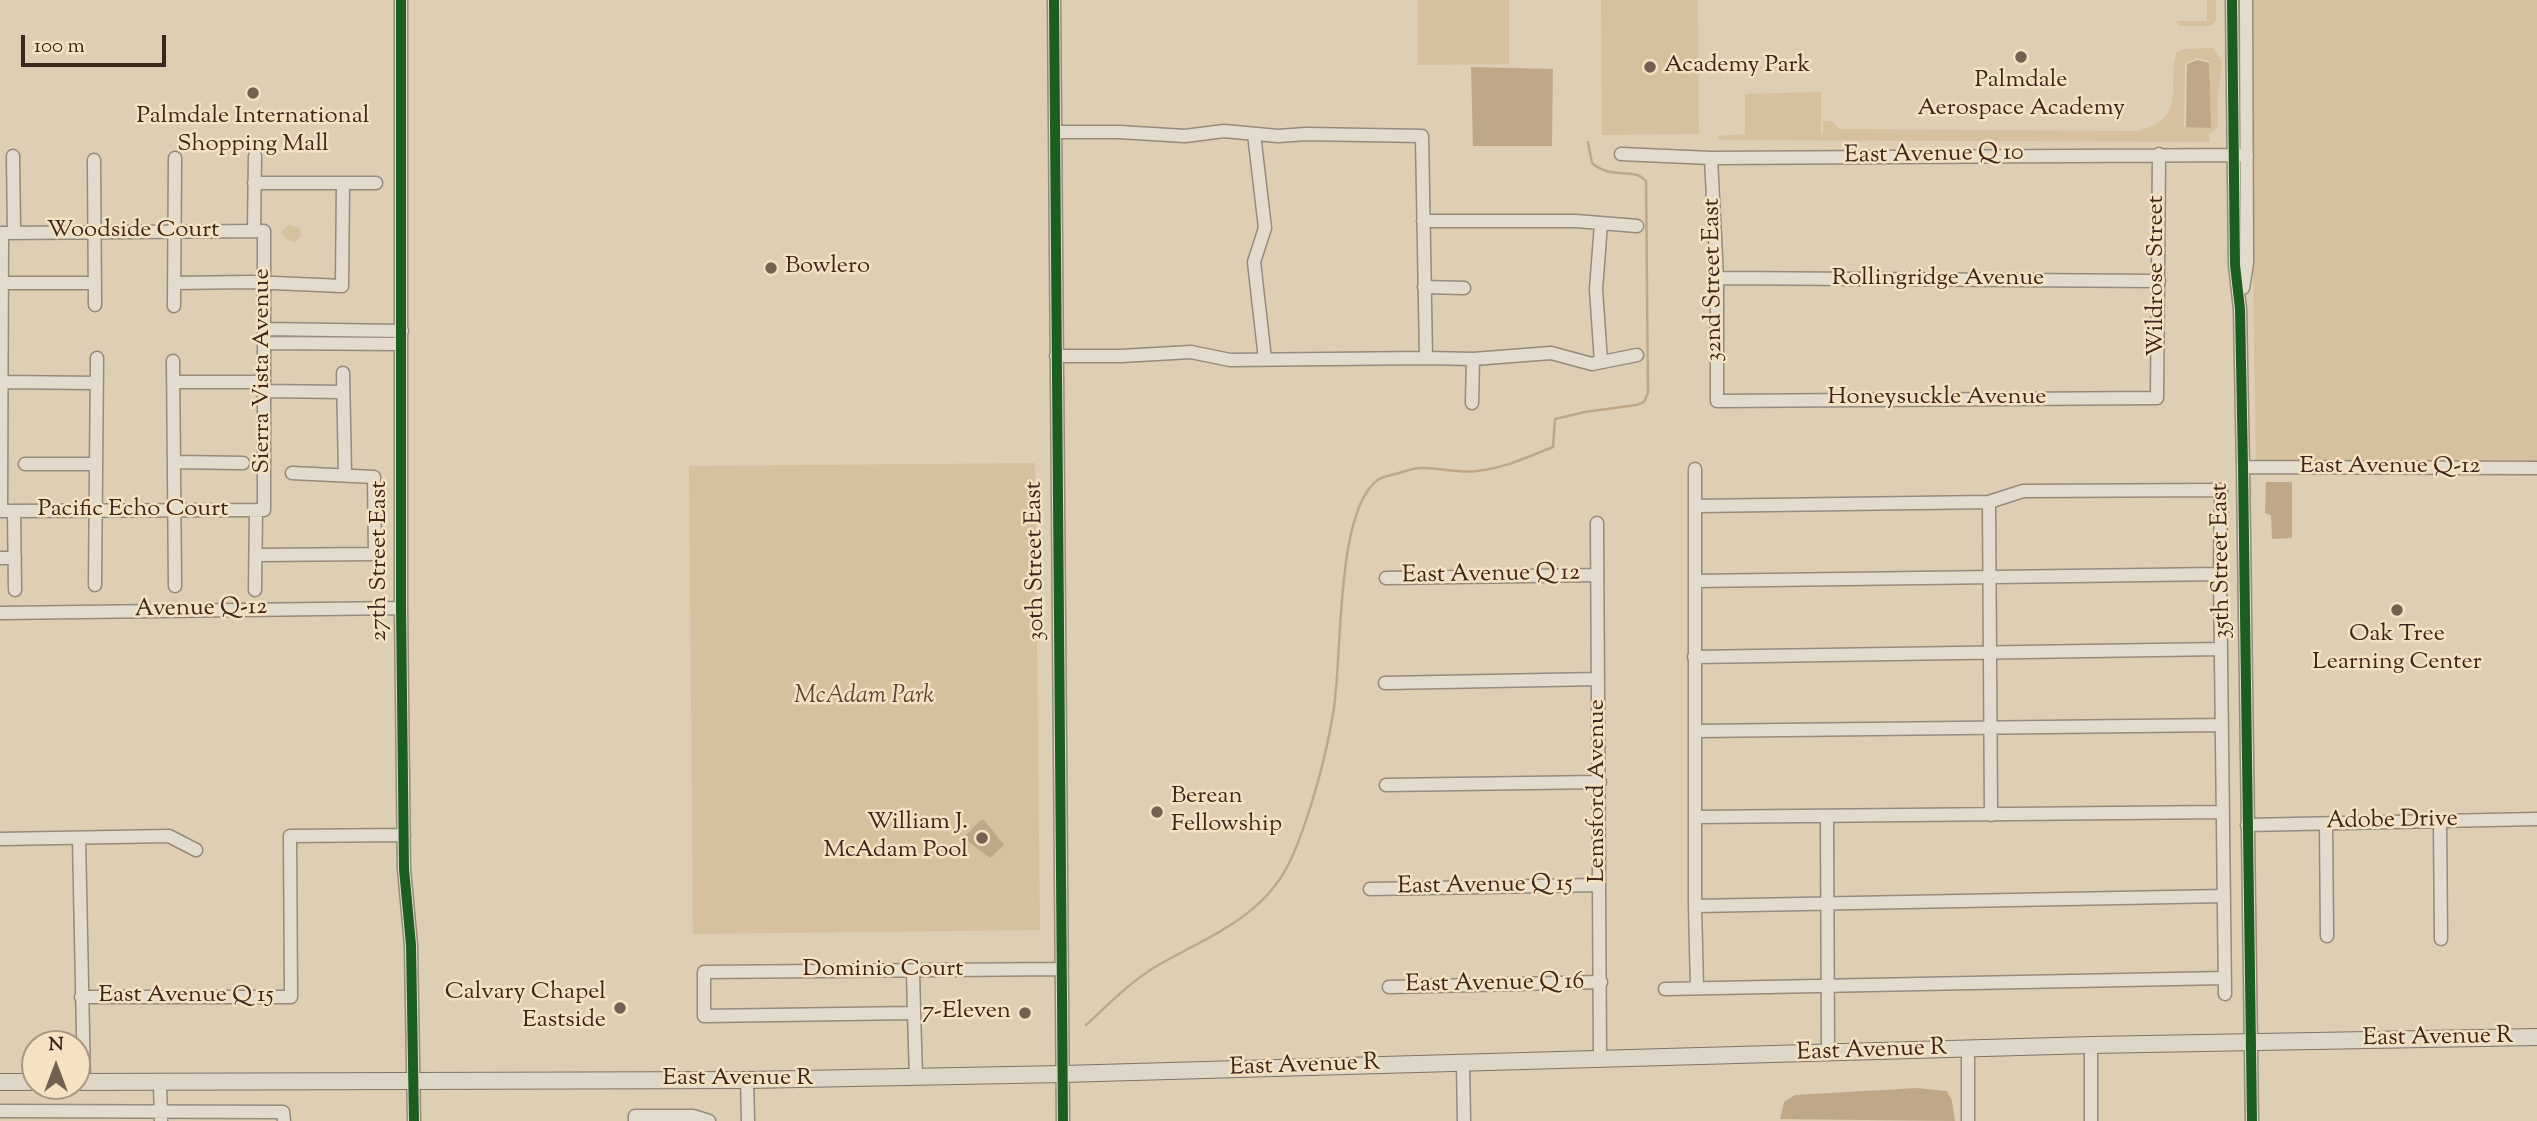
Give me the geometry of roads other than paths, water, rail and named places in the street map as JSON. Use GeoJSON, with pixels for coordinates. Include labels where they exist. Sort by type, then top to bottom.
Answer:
{"type":"FeatureCollection","features":[{"type":"Feature","properties":{"kind":"main road","name":"East Avenue R"},"geometry":{"type":"LineString","coordinates":[[91,1082],[916,1077],[2091,1045],[2535,1037]]}},
{"type":"Feature","properties":{"kind":"main road"},"geometry":{"type":"LineString","coordinates":[[0,1082],[21,1082]]}},
{"type":"Feature","properties":{"kind":"street","name":"27th Street East"},"geometry":{"type":"LineString","coordinates":[[401,0],[404,869],[411,946],[414,1121]]}},
{"type":"Feature","properties":{"kind":"street","name":"30th Street East"},"geometry":{"type":"LineString","coordinates":[[1054,0],[1063,1121]]}},
{"type":"Feature","properties":{"kind":"street","name":"35th Street East"},"geometry":{"type":"LineString","coordinates":[[2232,0],[2235,265],[2240,309],[2243,467],[2252,1121]]}},
{"type":"Feature","properties":{"kind":"street","name":"35th Street East"},"geometry":{"type":"LineString","coordinates":[[2240,309],[2246,263],[2246,0]]}},
{"type":"Feature","properties":{"kind":"street"},"geometry":{"type":"LineString","coordinates":[[2232,39],[2239,41],[2241,45],[2242,107],[2247,117]]}},
{"type":"Feature","properties":{"kind":"street"},"geometry":{"type":"LineString","coordinates":[[1056,132],[1185,136],[1224,131],[1254,134],[1422,136],[1426,358]]}},
{"type":"Feature","properties":{"kind":"street"},"geometry":{"type":"LineString","coordinates":[[1254,134],[1265,228],[1254,262],[1265,359]]}},
{"type":"Feature","properties":{"kind":"street","name":"East Avenue Q 10"},"geometry":{"type":"LineString","coordinates":[[1621,154],[1711,158],[2247,155]]}},
{"type":"Feature","properties":{"kind":"street","name":"Wildrose Street"},"geometry":{"type":"LineString","coordinates":[[2157,398],[2159,154]]}},
{"type":"Feature","properties":{"kind":"street"},"geometry":{"type":"LineString","coordinates":[[13,156],[8,233],[1,283],[1,398],[8,511],[15,558],[15,590]]}},
{"type":"Feature","properties":{"kind":"street","name":"Sierra Vista Avenue"},"geometry":{"type":"LineString","coordinates":[[255,156],[254,183],[264,284],[264,386],[256,590]]}},
{"type":"Feature","properties":{"kind":"street"},"geometry":{"type":"LineString","coordinates":[[174,306],[175,158]]}},
{"type":"Feature","properties":{"kind":"street","name":"32nd Street East"},"geometry":{"type":"LineString","coordinates":[[1711,158],[1717,278],[1717,401]]}},
{"type":"Feature","properties":{"kind":"street"},"geometry":{"type":"LineString","coordinates":[[94,160],[94,305]]}},
{"type":"Feature","properties":{"kind":"street"},"geometry":{"type":"LineString","coordinates":[[254,183],[376,183]]}},
{"type":"Feature","properties":{"kind":"street"},"geometry":{"type":"LineString","coordinates":[[174,283],[342,286],[343,183]]}},
{"type":"Feature","properties":{"kind":"street"},"geometry":{"type":"LineString","coordinates":[[1423,221],[1601,223],[1637,226]]}},
{"type":"Feature","properties":{"kind":"street"},"geometry":{"type":"LineString","coordinates":[[1601,223],[1596,289],[1601,362]]}},
{"type":"Feature","properties":{"kind":"street","name":"Woodside Court"},"geometry":{"type":"LineString","coordinates":[[8,233],[259,231]]}},
{"type":"Feature","properties":{"kind":"street","name":"Rollingridge Avenue"},"geometry":{"type":"LineString","coordinates":[[1717,278],[2159,281]]}},
{"type":"Feature","properties":{"kind":"street"},"geometry":{"type":"LineString","coordinates":[[1,283],[94,283]]}},
{"type":"Feature","properties":{"kind":"street"},"geometry":{"type":"LineString","coordinates":[[1424,287],[1464,288]]}},
{"type":"Feature","properties":{"kind":"street"},"geometry":{"type":"LineString","coordinates":[[264,329],[402,337]]}},
{"type":"Feature","properties":{"kind":"street"},"geometry":{"type":"LineString","coordinates":[[264,343],[402,337]]}},
{"type":"Feature","properties":{"kind":"street"},"geometry":{"type":"LineString","coordinates":[[1056,356],[1191,352],[1230,360],[1473,359],[1551,353],[1592,364],[1637,355]]}},
{"type":"Feature","properties":{"kind":"street"},"geometry":{"type":"LineString","coordinates":[[95,585],[97,358]]}},
{"type":"Feature","properties":{"kind":"street"},"geometry":{"type":"LineString","coordinates":[[1472,403],[1473,359]]}},
{"type":"Feature","properties":{"kind":"street"},"geometry":{"type":"LineString","coordinates":[[173,361],[175,586]]}},
{"type":"Feature","properties":{"kind":"street"},"geometry":{"type":"LineString","coordinates":[[343,373],[345,474]]}},
{"type":"Feature","properties":{"kind":"street"},"geometry":{"type":"LineString","coordinates":[[2,382],[96,383]]}},
{"type":"Feature","properties":{"kind":"street"},"geometry":{"type":"LineString","coordinates":[[174,382],[343,391]]}},
{"type":"Feature","properties":{"kind":"street","name":"Honeysuckle Avenue"},"geometry":{"type":"LineString","coordinates":[[1717,401],[2157,398]]}},
{"type":"Feature","properties":{"kind":"street"},"geometry":{"type":"LineString","coordinates":[[174,462],[243,463]]}},
{"type":"Feature","properties":{"kind":"street"},"geometry":{"type":"LineString","coordinates":[[25,464],[96,464]]}},
{"type":"Feature","properties":{"kind":"street","name":"East Avenue Q-12"},"geometry":{"type":"LineString","coordinates":[[2243,467],[2537,468]]}},
{"type":"Feature","properties":{"kind":"street"},"geometry":{"type":"LineString","coordinates":[[1696,469],[1694,657],[1697,988]]}},
{"type":"Feature","properties":{"kind":"street"},"geometry":{"type":"LineString","coordinates":[[256,555],[375,554],[374,477],[292,473]]}},
{"type":"Feature","properties":{"kind":"street"},"geometry":{"type":"LineString","coordinates":[[1696,506],[1989,502],[2023,491],[2221,490],[2225,994]]}},
{"type":"Feature","properties":{"kind":"street"},"geometry":{"type":"LineString","coordinates":[[1989,502],[1991,815]]}},
{"type":"Feature","properties":{"kind":"street","name":"Pacific Echo Court"},"geometry":{"type":"LineString","coordinates":[[8,511],[260,510]]}},
{"type":"Feature","properties":{"kind":"street","name":"Lemsford Avenue"},"geometry":{"type":"LineString","coordinates":[[1597,523],[1600,1059]]}},
{"type":"Feature","properties":{"kind":"street"},"geometry":{"type":"LineString","coordinates":[[0,558],[15,558]]}},
{"type":"Feature","properties":{"kind":"street"},"geometry":{"type":"LineString","coordinates":[[1695,582],[2220,574]]}},
{"type":"Feature","properties":{"kind":"street","name":"East Avenue Q 12"},"geometry":{"type":"LineString","coordinates":[[1385,578],[1597,575]]}},
{"type":"Feature","properties":{"kind":"street","name":"Avenue Q-12"},"geometry":{"type":"LineString","coordinates":[[0,613],[401,608]]}},
{"type":"Feature","properties":{"kind":"street"},"geometry":{"type":"LineString","coordinates":[[1694,657],[2221,649]]}},
{"type":"Feature","properties":{"kind":"street"},"geometry":{"type":"LineString","coordinates":[[1385,683],[1598,679]]}},
{"type":"Feature","properties":{"kind":"street"},"geometry":{"type":"LineString","coordinates":[[1696,731],[2222,725]]}},
{"type":"Feature","properties":{"kind":"street"},"geometry":{"type":"LineString","coordinates":[[1386,785],[1600,782]]}},
{"type":"Feature","properties":{"kind":"street"},"geometry":{"type":"LineString","coordinates":[[1695,817],[2222,811]]}},
{"type":"Feature","properties":{"kind":"street"},"geometry":{"type":"LineString","coordinates":[[1827,816],[1828,1053]]}},
{"type":"Feature","properties":{"kind":"street","name":"Adobe Drive"},"geometry":{"type":"LineString","coordinates":[[2247,825],[2537,819]]}},
{"type":"Feature","properties":{"kind":"street"},"geometry":{"type":"LineString","coordinates":[[2440,821],[2441,939]]}},
{"type":"Feature","properties":{"kind":"street"},"geometry":{"type":"LineString","coordinates":[[2326,824],[2328,936]]}},
{"type":"Feature","properties":{"kind":"street","name":"East Avenue Q 15"},"geometry":{"type":"LineString","coordinates":[[81,997],[292,997],[290,836],[404,835]]}},
{"type":"Feature","properties":{"kind":"street"},"geometry":{"type":"LineString","coordinates":[[0,839],[169,836],[195,850]]}},
{"type":"Feature","properties":{"kind":"street"},"geometry":{"type":"LineString","coordinates":[[79,838],[81,1030]]}},
{"type":"Feature","properties":{"kind":"street","name":"East Avenue Q 15"},"geometry":{"type":"LineString","coordinates":[[1370,889],[1599,885]]}},
{"type":"Feature","properties":{"kind":"street"},"geometry":{"type":"LineString","coordinates":[[1695,906],[2224,897]]}},
{"type":"Feature","properties":{"kind":"street","name":"Dominio Court"},"geometry":{"type":"LineString","coordinates":[[914,1013],[704,1016],[704,972],[1061,970]]}},
{"type":"Feature","properties":{"kind":"street"},"geometry":{"type":"LineString","coordinates":[[913,971],[916,1077]]}},
{"type":"Feature","properties":{"kind":"street"},"geometry":{"type":"LineString","coordinates":[[1665,989],[2225,978]]}},
{"type":"Feature","properties":{"kind":"street","name":"East Avenue Q 16"},"geometry":{"type":"LineString","coordinates":[[1389,987],[1601,982]]}},
{"type":"Feature","properties":{"kind":"street"},"geometry":{"type":"LineString","coordinates":[[2091,1045],[2091,1121]]}},
{"type":"Feature","properties":{"kind":"street"},"geometry":{"type":"LineString","coordinates":[[1968,1049],[1968,1121]]}},
{"type":"Feature","properties":{"kind":"street"},"geometry":{"type":"LineString","coordinates":[[1463,1063],[1464,1121]]}},
{"type":"Feature","properties":{"kind":"street"},"geometry":{"type":"LineString","coordinates":[[747,1080],[748,1121]]}},
{"type":"Feature","properties":{"kind":"street"},"geometry":{"type":"LineString","coordinates":[[160,1082],[161,1117]]}},
{"type":"Feature","properties":{"kind":"street"},"geometry":{"type":"LineString","coordinates":[[0,1111],[161,1117],[284,1116]]}},
{"type":"Feature","properties":{"kind":"street"},"geometry":{"type":"LineString","coordinates":[[635,1121],[635,1116],[693,1116],[709,1121]]}},
{"type":"Feature","properties":{"kind":"waterway"},"geometry":{"type":"LineString","coordinates":[[1086,1025],[1146,973],[1234,923],[1267,895],[1281,878],[1299,841],[1330,731],[1347,553],[1354,521],[1365,496],[1379,479],[1419,468],[1470,472],[1506,465],[1553,447],[1555,419],[1644,402],[1648,393],[1646,181],[1635,174],[1607,171],[1592,163],[1588,142]]}},
{"type":"Feature","properties":{"kind":"place","name":"Palmdale Aerospace Academy"},"geometry":{"type":"Point","coordinates":[2021,57]}},
{"type":"Feature","properties":{"kind":"place","name":"Academy Park"},"geometry":{"type":"Point","coordinates":[1650,67]}},
{"type":"Feature","properties":{"kind":"place","name":"Palmdale International Shopping Mall"},"geometry":{"type":"Point","coordinates":[253,93]}},
{"type":"Feature","properties":{"kind":"place","name":"Bowlero"},"geometry":{"type":"Point","coordinates":[771,268]}},
{"type":"Feature","properties":{"kind":"place","name":"Oak Tree Learning Center"},"geometry":{"type":"Point","coordinates":[2397,610]}},
{"type":"Feature","properties":{"kind":"place","name":"Berean Fellowship"},"geometry":{"type":"Point","coordinates":[1157,812]}},
{"type":"Feature","properties":{"kind":"place","name":"William J. McAdam Pool"},"geometry":{"type":"Point","coordinates":[982,838]}},
{"type":"Feature","properties":{"kind":"place","name":"Calvary Chapel Eastside"},"geometry":{"type":"Point","coordinates":[620,1008]}},
{"type":"Feature","properties":{"kind":"place","name":"7-Eleven"},"geometry":{"type":"Point","coordinates":[1025,1013]}},
{"type":"Feature","properties":{"kind":"park label","name":"McAdam Park"},"geometry":{"type":"Point","coordinates":[864,698]}}]}
